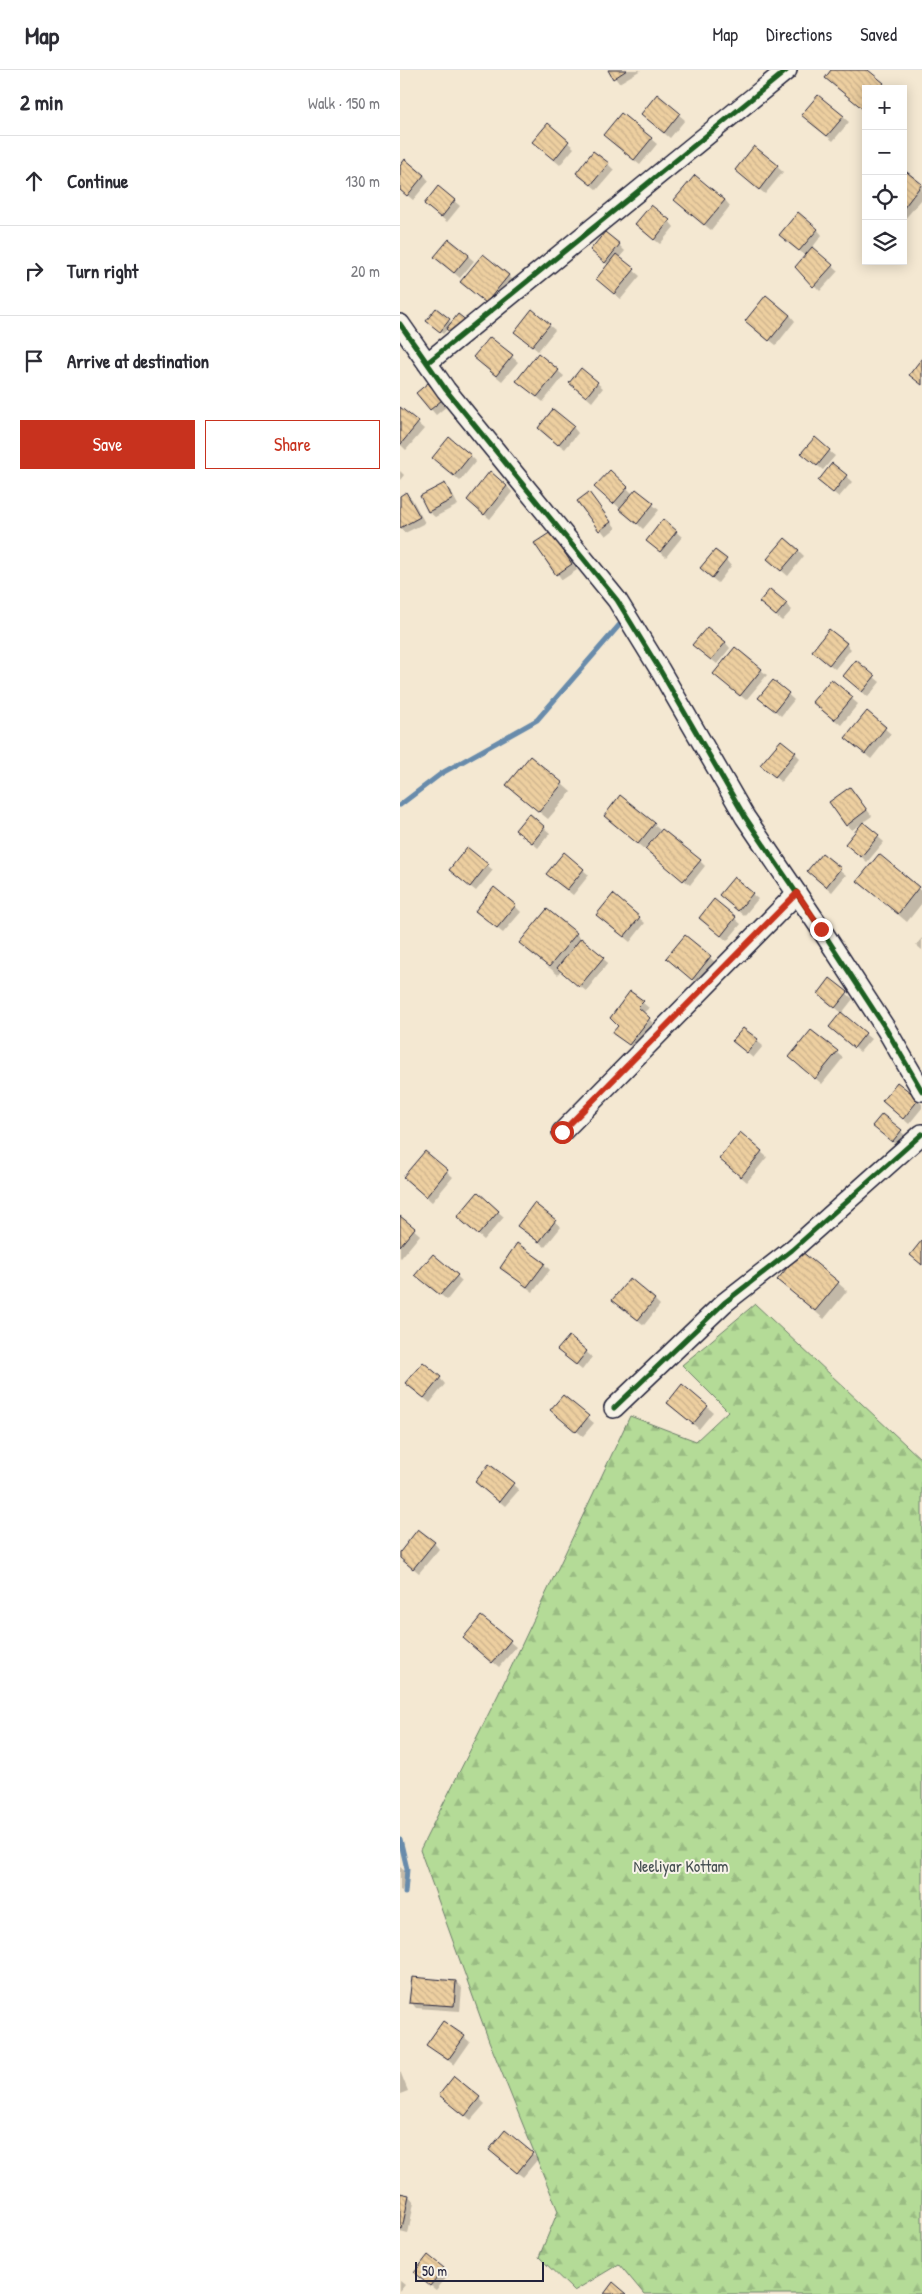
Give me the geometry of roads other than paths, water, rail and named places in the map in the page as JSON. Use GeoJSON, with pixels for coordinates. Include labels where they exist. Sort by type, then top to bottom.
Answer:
{"type":"FeatureCollection","features":[{"type":"Feature","properties":{"kind":"street"},"geometry":{"type":"LineString","coordinates":[[427,363],[787,70]]}},
{"type":"Feature","properties":{"kind":"street"},"geometry":{"type":"LineString","coordinates":[[400,324],[427,363],[495,451],[617,600],[745,817],[886,1029],[922,1091]]}},
{"type":"Feature","properties":{"kind":"street"},"geometry":{"type":"LineString","coordinates":[[562,1132],[797,893]]}},
{"type":"Feature","properties":{"kind":"street"},"geometry":{"type":"LineString","coordinates":[[614,1408],[724,1303],[792,1250],[922,1134]]}},
{"type":"Feature","properties":{"kind":"waterway"},"geometry":{"type":"LineString","coordinates":[[400,805],[442,773],[537,720],[622,622]]}},
{"type":"Feature","properties":{"kind":"waterway"},"geometry":{"type":"LineString","coordinates":[[400,1839],[407,1869],[405,1893]]}},
{"type":"Feature","properties":{"kind":"park label","name":"Neeliyar Kottam"},"geometry":{"type":"Point","coordinates":[681,1866]}}]}
